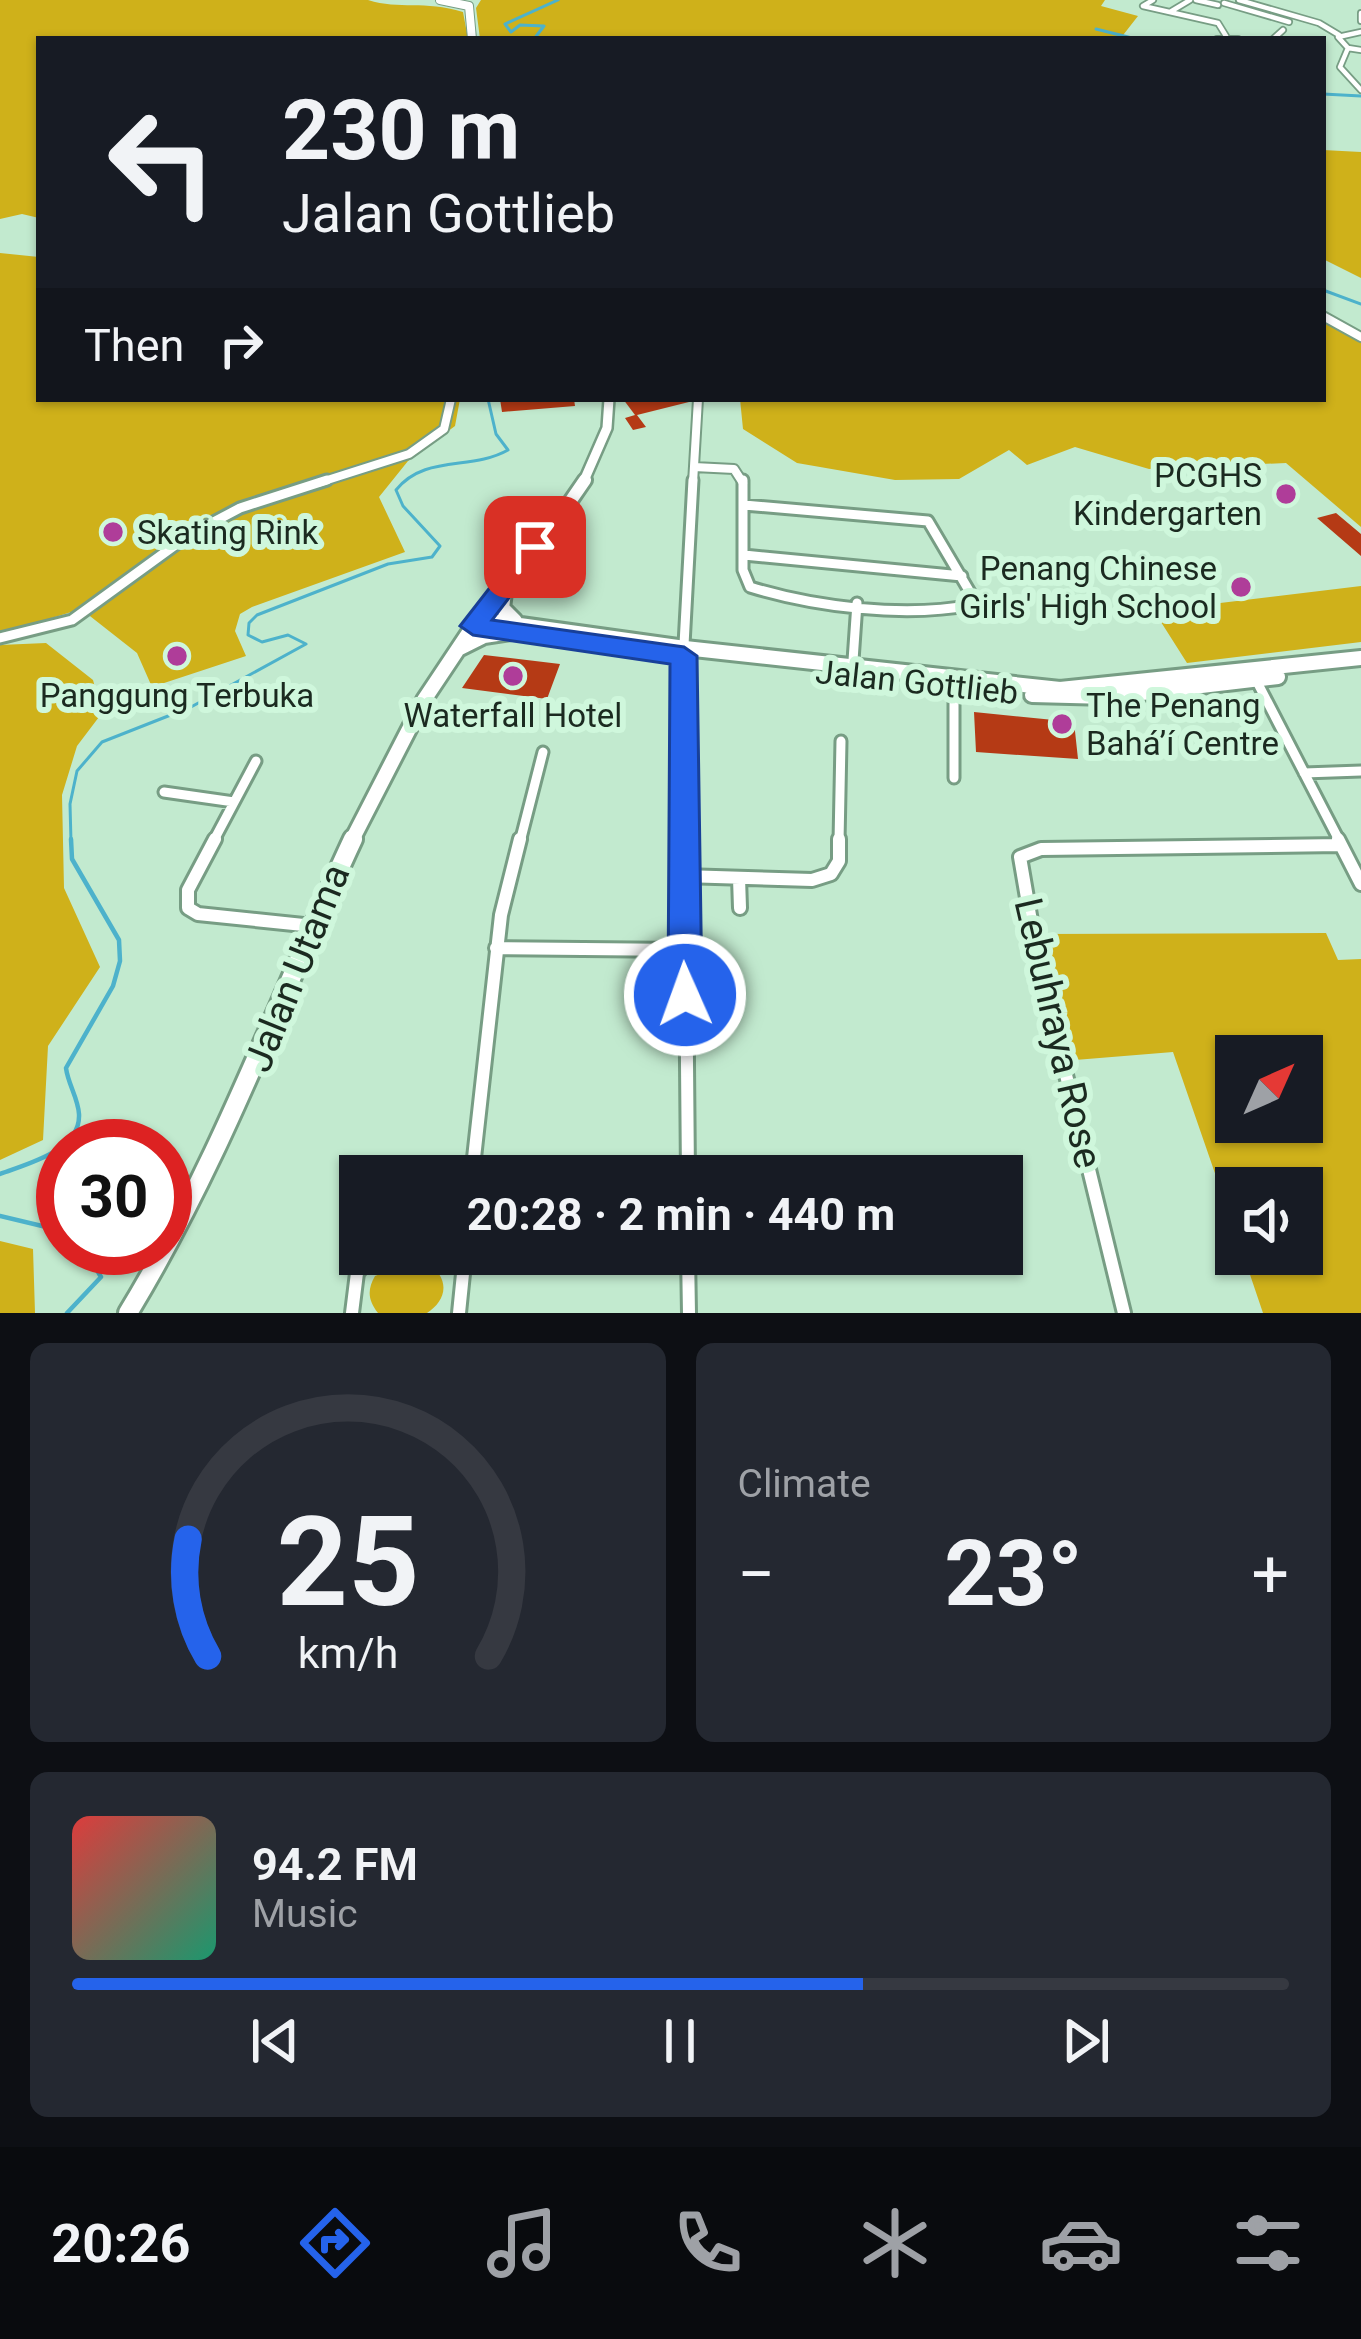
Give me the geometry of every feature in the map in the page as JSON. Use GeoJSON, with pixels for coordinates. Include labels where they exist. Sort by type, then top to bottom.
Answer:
{"type":"FeatureCollection","features":[{"type":"Feature","properties":{"kind":"main road"},"geometry":{"type":"LineString","coordinates":[[505,585],[503,612],[531,626]]}},
{"type":"Feature","properties":{"kind":"main road","name":"Jalan Gottlieb"},"geometry":{"type":"LineString","coordinates":[[476,622],[531,626],[684,652]]}},
{"type":"Feature","properties":{"kind":"main road","name":"Jalan Gottlieb"},"geometry":{"type":"LineString","coordinates":[[476,622],[511,632],[684,652],[1078,690],[1361,665]]}},
{"type":"Feature","properties":{"kind":"main road","name":"Jalan Utama"},"geometry":{"type":"LineString","coordinates":[[128,1313],[211,1172],[389,757],[476,622]]}},
{"type":"Feature","properties":{"kind":"main road"},"geometry":{"type":"LineString","coordinates":[[455,651],[484,636],[511,632]]}},
{"type":"Feature","properties":{"kind":"main road","name":"Jalan Gottlieb"},"geometry":{"type":"LineString","coordinates":[[852,670],[1081,699],[1254,676]]}},
{"type":"Feature","properties":{"kind":"street"},"geometry":{"type":"LineString","coordinates":[[440,0],[469,6],[472,36]]}},
{"type":"Feature","properties":{"kind":"street"},"geometry":{"type":"LineString","coordinates":[[1154,0],[1143,6],[1223,25],[1226,36]]}},
{"type":"Feature","properties":{"kind":"street"},"geometry":{"type":"LineString","coordinates":[[1170,12],[1193,0],[1223,3],[1289,22]]}},
{"type":"Feature","properties":{"kind":"street"},"geometry":{"type":"LineString","coordinates":[[1239,0],[1327,26],[1348,48],[1361,50]]}},
{"type":"Feature","properties":{"kind":"street"},"geometry":{"type":"LineString","coordinates":[[1206,19],[1223,3]]}},
{"type":"Feature","properties":{"kind":"street"},"geometry":{"type":"LineString","coordinates":[[1169,25],[1180,14]]}},
{"type":"Feature","properties":{"kind":"street"},"geometry":{"type":"LineString","coordinates":[[1277,36],[1283,30]]}},
{"type":"Feature","properties":{"kind":"street"},"geometry":{"type":"LineString","coordinates":[[1339,35],[1361,32]]}},
{"type":"Feature","properties":{"kind":"street"},"geometry":{"type":"LineString","coordinates":[[1348,48],[1340,67],[1361,90]]}},
{"type":"Feature","properties":{"kind":"street"},"geometry":{"type":"LineString","coordinates":[[1343,58],[1361,62]]}},
{"type":"Feature","properties":{"kind":"street"},"geometry":{"type":"LineString","coordinates":[[1330,65],[1340,67]]}},
{"type":"Feature","properties":{"kind":"street"},"geometry":{"type":"LineString","coordinates":[[1346,78],[1361,78]]}},
{"type":"Feature","properties":{"kind":"street"},"geometry":{"type":"LineString","coordinates":[[1326,318],[1361,338]]}},
{"type":"Feature","properties":{"kind":"street"},"geometry":{"type":"LineString","coordinates":[[0,638],[73,620],[189,535],[240,508],[410,454],[444,429],[450,402]]}},
{"type":"Feature","properties":{"kind":"street"},"geometry":{"type":"LineString","coordinates":[[476,622],[593,472],[604,443],[609,402]]}},
{"type":"Feature","properties":{"kind":"street"},"geometry":{"type":"LineString","coordinates":[[688,1155],[684,652],[698,402]]}},
{"type":"Feature","properties":{"kind":"street"},"geometry":{"type":"LineString","coordinates":[[694,467],[741,473],[745,580],[760,591],[965,609],[974,599],[935,527],[921,519],[744,505]]}},
{"type":"Feature","properties":{"kind":"street"},"geometry":{"type":"LineString","coordinates":[[744,555],[962,576]]}},
{"type":"Feature","properties":{"kind":"street"},"geometry":{"type":"LineString","coordinates":[[852,670],[857,603]]}},
{"type":"Feature","properties":{"kind":"street"},"geometry":{"type":"LineString","coordinates":[[1254,676],[1356,866],[1361,884]]}},
{"type":"Feature","properties":{"kind":"street"},"geometry":{"type":"LineString","coordinates":[[953,686],[954,778]]}},
{"type":"Feature","properties":{"kind":"street"},"geometry":{"type":"LineString","coordinates":[[683,877],[824,879],[836,868],[841,741]]}},
{"type":"Feature","properties":{"kind":"street"},"geometry":{"type":"LineString","coordinates":[[474,1155],[496,947],[543,752]]}},
{"type":"Feature","properties":{"kind":"street"},"geometry":{"type":"LineString","coordinates":[[256,760],[188,890],[188,908],[198,914],[313,926]]}},
{"type":"Feature","properties":{"kind":"street"},"geometry":{"type":"LineString","coordinates":[[1304,773],[1361,771]]}},
{"type":"Feature","properties":{"kind":"street"},"geometry":{"type":"LineString","coordinates":[[164,791],[234,802]]}},
{"type":"Feature","properties":{"kind":"street","name":"Lebuhraya Rose"},"geometry":{"type":"LineString","coordinates":[[1124,1313],[1037,956],[1020,857],[1041,849],[1341,844]]}},
{"type":"Feature","properties":{"kind":"street"},"geometry":{"type":"LineString","coordinates":[[739,878],[740,908]]}},
{"type":"Feature","properties":{"kind":"street"},"geometry":{"type":"LineString","coordinates":[[496,947],[683,950]]}},
{"type":"Feature","properties":{"kind":"street"},"geometry":{"type":"LineString","coordinates":[[352,1313],[357,1275]]}},
{"type":"Feature","properties":{"kind":"street"},"geometry":{"type":"LineString","coordinates":[[459,1313],[463,1275]]}},
{"type":"Feature","properties":{"kind":"street"},"geometry":{"type":"LineString","coordinates":[[688,1275],[689,1313]]}},
{"type":"Feature","properties":{"kind":"shaded area"},"geometry":{"type":"Polygon","coordinates":[[[0,0],[368,0],[463,12],[467,36],[36,36],[36,217],[22,214],[0,219],[0,0]]]}},
{"type":"Feature","properties":{"kind":"shaded area"},"geometry":{"type":"Polygon","coordinates":[[[481,0],[1105,0],[1101,6],[1138,16],[1122,36],[480,36],[476,8],[481,0]]]}},
{"type":"Feature","properties":{"kind":"shaded area"},"geometry":{"type":"Polygon","coordinates":[[[1326,150],[1361,152],[1361,278],[1326,260],[1326,150]]]}},
{"type":"Feature","properties":{"kind":"shaded area"},"geometry":{"type":"Polygon","coordinates":[[[0,253],[36,257],[36,402],[459,402],[455,426],[408,461],[379,497],[405,552],[240,614],[235,631],[246,656],[152,687],[137,653],[81,609],[0,634],[0,253]]]}},
{"type":"Feature","properties":{"kind":"shaded area"},"geometry":{"type":"Polygon","coordinates":[[[1326,322],[1361,341],[1361,527],[1286,463],[1149,469],[1075,447],[1027,465],[1009,450],[959,479],[895,480],[797,463],[743,429],[740,402],[1326,402],[1326,322]]]}},
{"type":"Feature","properties":{"kind":"shaded area"},"geometry":{"type":"Polygon","coordinates":[[[1361,586],[1361,642],[1187,663],[1154,611],[1361,586]]]}},
{"type":"Feature","properties":{"kind":"shaded area"},"geometry":{"type":"Polygon","coordinates":[[[46,643],[93,680],[102,713],[77,746],[62,795],[64,888],[100,967],[48,1046],[44,1119],[36,1119],[36,1143],[0,1160],[0,645],[46,643]]]}},
{"type":"Feature","properties":{"kind":"shaded area"},"geometry":{"type":"Polygon","coordinates":[[[1326,933],[1338,960],[1361,959],[1361,1313],[1263,1313],[1250,1275],[1323,1275],[1323,1167],[1215,1167],[1215,1173],[1173,1052],[1075,1060],[1042,934],[1326,933]]]}},
{"type":"Feature","properties":{"kind":"shaded area"},"geometry":{"type":"Polygon","coordinates":[[[0,1241],[33,1249],[35,1313],[0,1313],[0,1241]]]}},
{"type":"Feature","properties":{"kind":"shaded area"},"geometry":{"type":"Polygon","coordinates":[[[439,1275],[440,1301],[427,1313],[378,1313],[371,1299],[375,1276],[439,1275]]]}},
{"type":"Feature","properties":{"kind":"building"},"geometry":{"type":"Polygon","coordinates":[[[500,402],[574,402],[575,406],[502,412],[500,402]]]}},
{"type":"Feature","properties":{"kind":"building"},"geometry":{"type":"Polygon","coordinates":[[[625,402],[689,402],[637,415],[646,427],[633,430],[625,418],[635,415],[625,402]]]}},
{"type":"Feature","properties":{"kind":"building"},"geometry":{"type":"Polygon","coordinates":[[[1336,513],[1361,534],[1361,556],[1317,518],[1336,513]]]}},
{"type":"Feature","properties":{"kind":"building","name":"Waterfall Hotel"},"geometry":{"type":"Polygon","coordinates":[[[484,655],[560,664],[547,699],[462,688],[484,655]]]}},
{"type":"Feature","properties":{"kind":"building"},"geometry":{"type":"Polygon","coordinates":[[[974,712],[1074,722],[1078,759],[976,752],[974,712]]]}},
{"type":"Feature","properties":{"kind":"waterway"},"geometry":{"type":"LineString","coordinates":[[536,36],[544,26],[520,25],[511,32],[505,24],[558,0]]}},
{"type":"Feature","properties":{"kind":"waterway"},"geometry":{"type":"LineString","coordinates":[[1096,29],[1124,36]]}},
{"type":"Feature","properties":{"kind":"waterway"},"geometry":{"type":"LineString","coordinates":[[1326,94],[1361,96]]}},
{"type":"Feature","properties":{"kind":"waterway"},"geometry":{"type":"LineString","coordinates":[[1326,291],[1361,304]]}},
{"type":"Feature","properties":{"kind":"waterway"},"geometry":{"type":"LineString","coordinates":[[71,842],[70,804],[77,771],[102,742],[191,707],[306,644],[288,635],[262,642],[248,635],[249,623],[257,615],[388,564],[432,557],[440,546],[403,506],[396,490],[434,467],[508,450],[496,434],[489,402]]}},
{"type":"Feature","properties":{"kind":"waterway"},"geometry":{"type":"LineString","coordinates":[[0,1174],[50,1154],[71,1138],[79,1114],[66,1068],[113,986],[120,961],[119,940],[72,859],[71,839]]}},
{"type":"Feature","properties":{"kind":"waterway"},"geometry":{"type":"LineString","coordinates":[[0,1216],[36,1225]]}},
{"type":"Feature","properties":{"kind":"waterway"},"geometry":{"type":"LineString","coordinates":[[67,1313],[100,1275]]}},
{"type":"Feature","properties":{"kind":"place","name":"PCGHS Kindergarten"},"geometry":{"type":"Point","coordinates":[1286,494]}},
{"type":"Feature","properties":{"kind":"place","name":"Skating Rink"},"geometry":{"type":"Point","coordinates":[113,532]}},
{"type":"Feature","properties":{"kind":"place","name":"Penang Chinese Girls' High School"},"geometry":{"type":"Point","coordinates":[1241,587]}},
{"type":"Feature","properties":{"kind":"place","name":"Panggung Terbuka"},"geometry":{"type":"Point","coordinates":[177,656]}},
{"type":"Feature","properties":{"kind":"place","name":"Waterfall Hotel"},"geometry":{"type":"Point","coordinates":[513,676]}},
{"type":"Feature","properties":{"kind":"place","name":"The Penang Bahá’í Centre"},"geometry":{"type":"Point","coordinates":[1062,724]}},
{"type":"Feature","properties":{"kind":"route"},"geometry":{"type":"LineString","coordinates":[[535,547],[473,626],[684,656],[685,995]]}}]}
